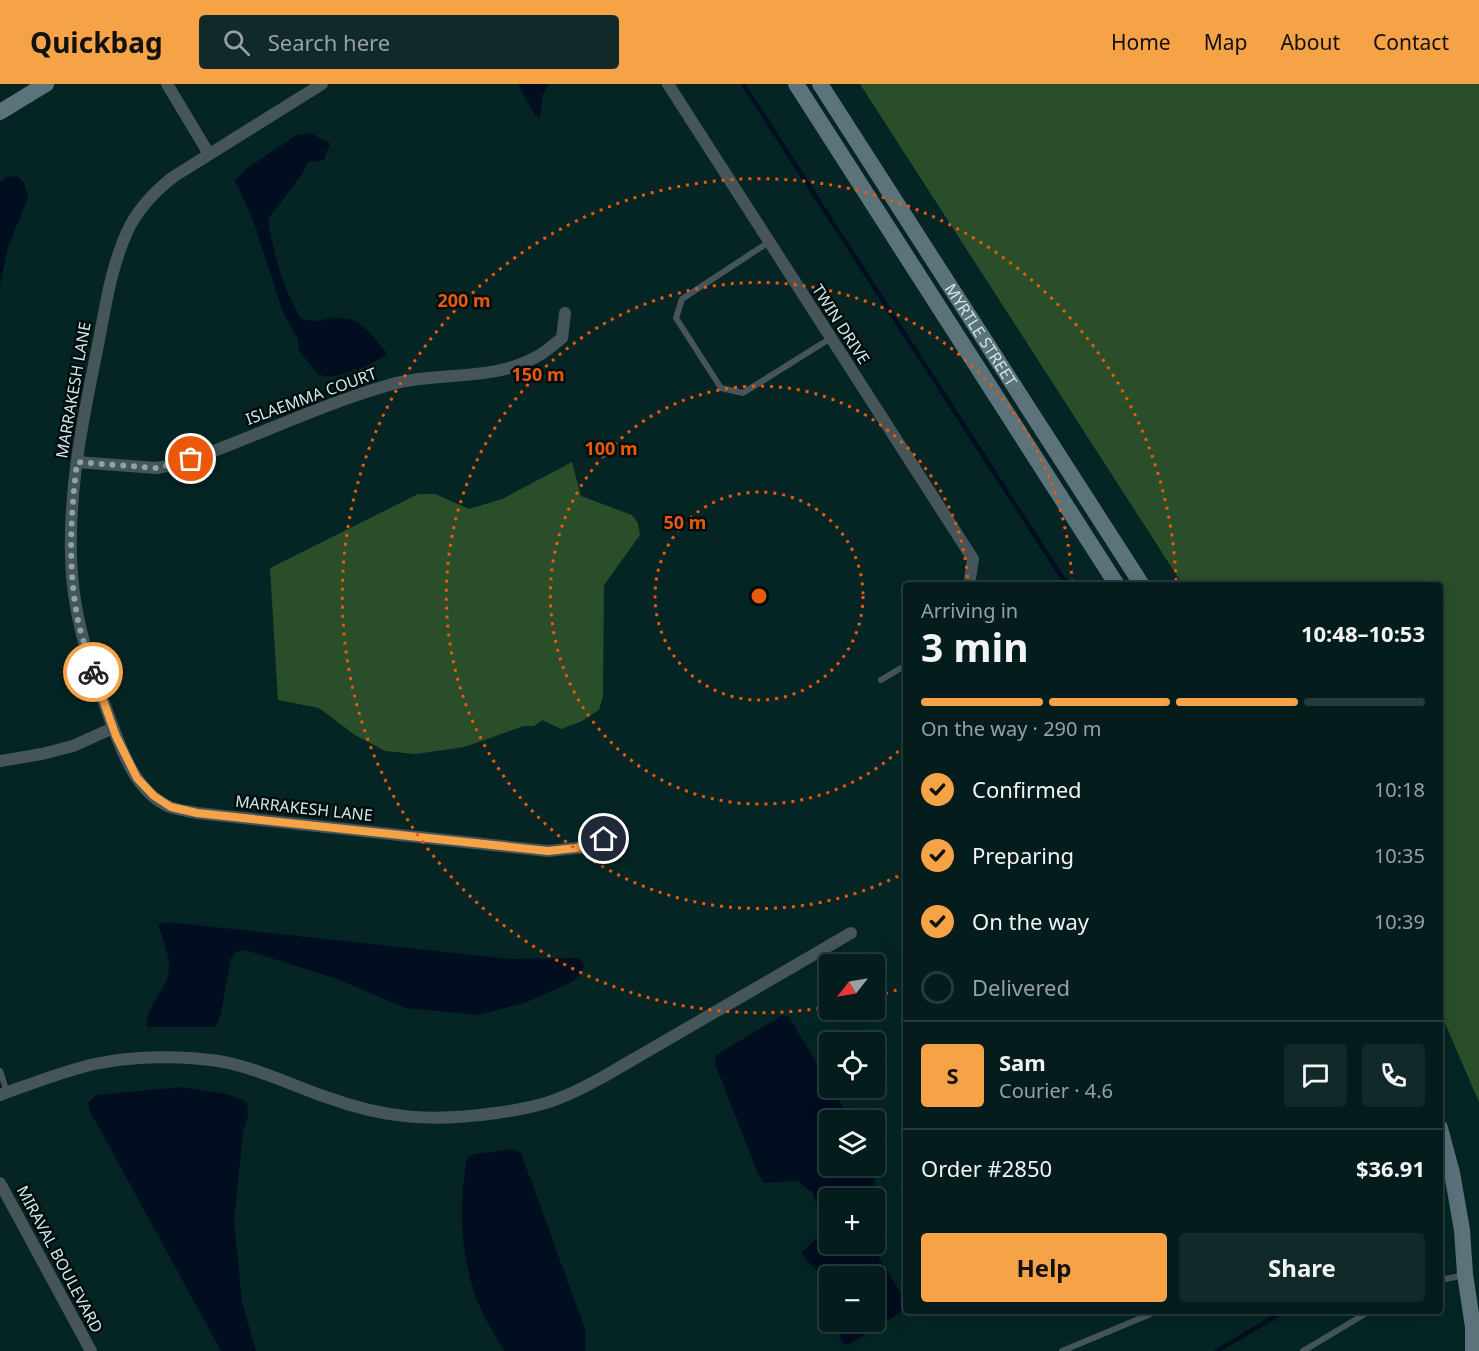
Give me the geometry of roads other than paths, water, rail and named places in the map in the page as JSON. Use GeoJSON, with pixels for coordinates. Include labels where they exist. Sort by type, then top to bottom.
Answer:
{"type":"FeatureCollection","features":[{"type":"Feature","properties":{"kind":"street"},"geometry":{"type":"LineString","coordinates":[[0,112],[46,84]]}},
{"type":"Feature","properties":{"kind":"street"},"geometry":{"type":"LineString","coordinates":[[167,84],[209,154]]}},
{"type":"Feature","properties":{"kind":"street","name":"MARRAKESH LANE"},"geometry":{"type":"LineString","coordinates":[[322,84],[172,177],[152,194],[128,230],[113,267],[83,419],[73,494],[70,557],[76,611],[94,677],[113,728],[137,778],[154,796],[171,807],[197,813],[548,851],[576,848],[604,839]]}},
{"type":"Feature","properties":{"kind":"street","name":"TWIN DRIVE"},"geometry":{"type":"LineString","coordinates":[[668,84],[973,559],[969,582]]}},
{"type":"Feature","properties":{"kind":"street","name":"MYRTLE STREET"},"geometry":{"type":"LineString","coordinates":[[796,84],[1115,582]]}},
{"type":"Feature","properties":{"kind":"street","name":"MYRTLE STREET"},"geometry":{"type":"LineString","coordinates":[[820,84],[1140,582]]}},
{"type":"Feature","properties":{"kind":"street","name":"ISLAEMMA COURT"},"geometry":{"type":"LineString","coordinates":[[77,462],[156,468],[178,464],[348,397],[392,384],[489,372],[516,366],[536,357],[562,338],[565,313]]}},
{"type":"Feature","properties":{"kind":"street"},"geometry":{"type":"LineString","coordinates":[[0,761],[73,746],[113,728]]}},
{"type":"Feature","properties":{"kind":"street"},"geometry":{"type":"LineString","coordinates":[[3,1094],[62,1073],[97,1064],[139,1059],[183,1058],[219,1061],[378,1113],[414,1118],[458,1119],[516,1110],[561,1098],[603,1077],[851,933]]}},
{"type":"Feature","properties":{"kind":"street"},"geometry":{"type":"LineString","coordinates":[[1443,1139],[1452,1173],[1462,1230],[1465,1274],[1473,1327],[1473,1351]]}},
{"type":"Feature","properties":{"kind":"street","name":"MIRAVAL BOULEVARD"},"geometry":{"type":"LineString","coordinates":[[0,1183],[91,1351]]}},
{"type":"Feature","properties":{"kind":"street"},"geometry":{"type":"LineString","coordinates":[[1464,1351],[1473,1327]]}},
{"type":"Feature","properties":{"kind":"lane"},"geometry":{"type":"LineString","coordinates":[[769,242],[682,299],[676,318],[721,388],[743,393],[831,338]]}},
{"type":"Feature","properties":{"kind":"lane"},"geometry":{"type":"LineString","coordinates":[[881,680],[903,667]]}},
{"type":"Feature","properties":{"kind":"lane"},"geometry":{"type":"LineString","coordinates":[[0,1071],[3,1094]]}},
{"type":"Feature","properties":{"kind":"lane"},"geometry":{"type":"LineString","coordinates":[[1443,1279],[1465,1274]]}},
{"type":"Feature","properties":{"kind":"lane"},"geometry":{"type":"LineString","coordinates":[[1062,1351],[1151,1314]]}},
{"type":"Feature","properties":{"kind":"lane"},"geometry":{"type":"LineString","coordinates":[[1303,1351],[1365,1314]]}},
{"type":"Feature","properties":{"kind":"water"},"geometry":{"type":"Polygon","coordinates":[[[518,84],[549,84],[543,94],[540,119],[534,114],[518,84]]]}},
{"type":"Feature","properties":{"kind":"water"},"geometry":{"type":"Polygon","coordinates":[[[310,133],[330,143],[324,160],[308,162],[302,174],[268,219],[284,283],[301,319],[318,321],[335,317],[356,321],[387,353],[362,368],[332,376],[319,375],[299,351],[298,339],[283,312],[252,217],[235,181],[246,169],[295,136],[310,133]]]}},
{"type":"Feature","properties":{"kind":"water"},"geometry":{"type":"Polygon","coordinates":[[[17,176],[24,182],[28,198],[8,247],[0,286],[0,182],[7,177],[17,176]]]}},
{"type":"Feature","properties":{"kind":"water"},"geometry":{"type":"Polygon","coordinates":[[[168,922],[510,959],[578,958],[585,965],[580,975],[572,982],[525,1003],[478,1015],[406,1008],[334,978],[245,950],[236,952],[231,958],[221,1013],[216,1027],[147,1027],[149,1013],[164,986],[169,970],[158,924],[168,922]]]}},
{"type":"Feature","properties":{"kind":"water"},"geometry":{"type":"Polygon","coordinates":[[[783,1015],[789,1017],[819,1067],[819,1098],[837,1098],[845,1110],[819,1110],[819,1176],[876,1176],[873,1188],[819,1188],[819,1212],[812,1192],[797,1181],[764,1183],[758,1174],[715,1064],[716,1055],[783,1015]]]}},
{"type":"Feature","properties":{"kind":"water"},"geometry":{"type":"Polygon","coordinates":[[[182,1087],[227,1094],[247,1102],[248,1116],[243,1132],[234,1221],[242,1302],[256,1351],[221,1351],[90,1111],[88,1102],[97,1095],[182,1087]]]}},
{"type":"Feature","properties":{"kind":"water"},"geometry":{"type":"Polygon","coordinates":[[[514,1149],[521,1153],[586,1332],[585,1351],[504,1351],[485,1318],[473,1289],[465,1252],[462,1215],[467,1158],[475,1154],[514,1149]]]}},
{"type":"Feature","properties":{"kind":"water"},"geometry":{"type":"Polygon","coordinates":[[[819,1232],[819,1254],[877,1254],[884,1266],[819,1266],[819,1274],[801,1253],[818,1237],[819,1232]]]}},
{"type":"Feature","properties":{"kind":"water"},"geometry":{"type":"Polygon","coordinates":[[[885,1267],[903,1297],[903,1311],[885,1322],[885,1267]]]}},
{"type":"Feature","properties":{"kind":"water"},"geometry":{"type":"Polygon","coordinates":[[[838,1332],[869,1332],[848,1345],[842,1343],[838,1332]]]}},
{"type":"Feature","properties":{"kind":"waterway"},"geometry":{"type":"LineString","coordinates":[[743,84],[1065,582]]}},
{"type":"Feature","properties":{"kind":"waterway"},"geometry":{"type":"LineString","coordinates":[[1217,1351],[1279,1314]]}}]}
